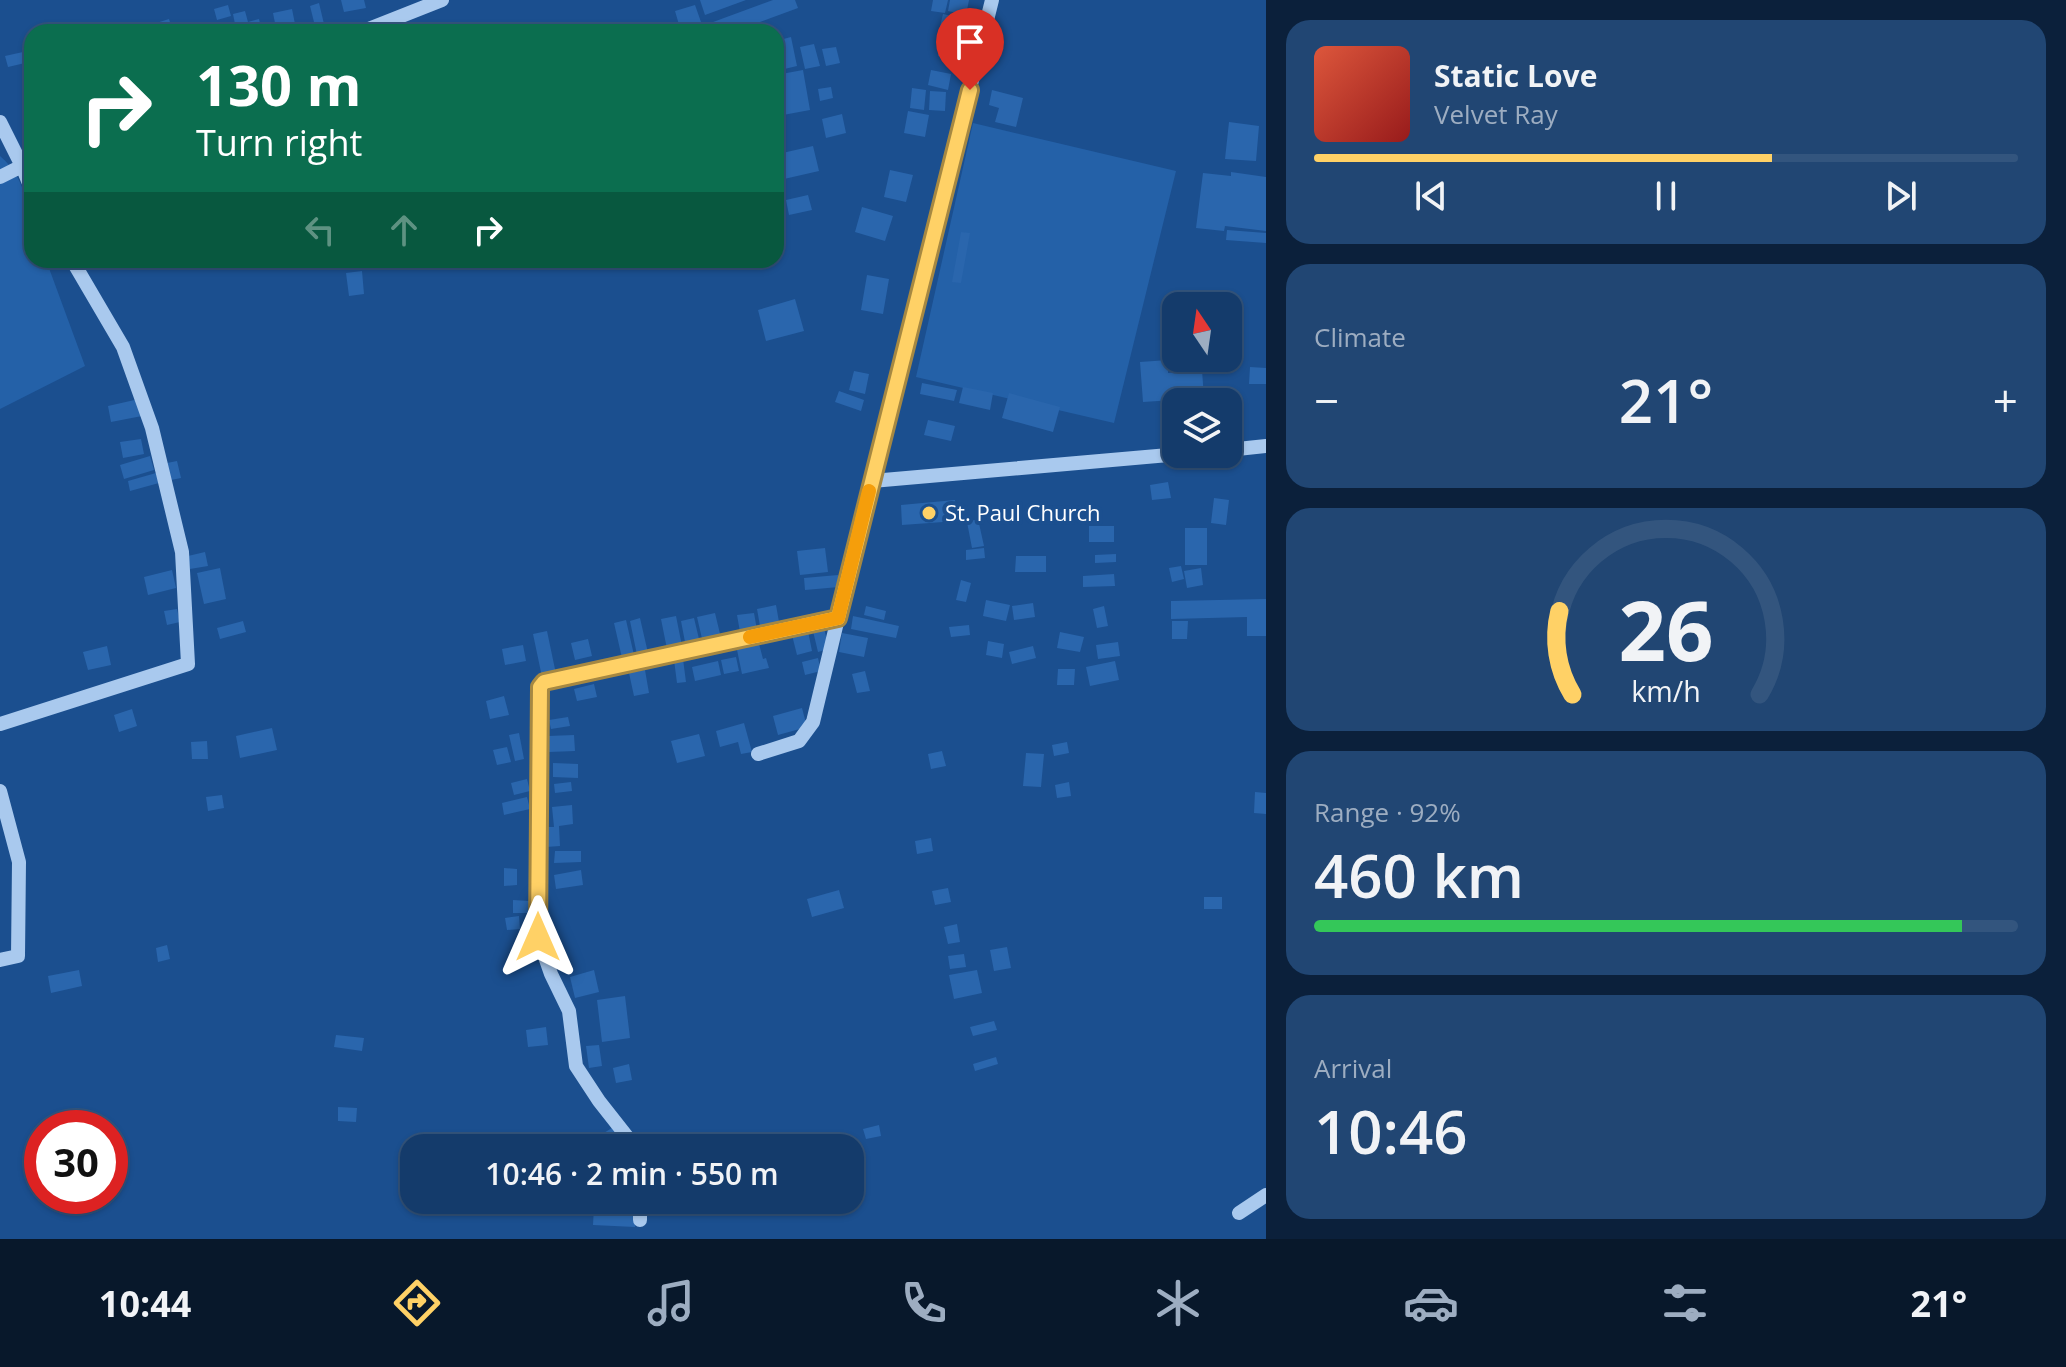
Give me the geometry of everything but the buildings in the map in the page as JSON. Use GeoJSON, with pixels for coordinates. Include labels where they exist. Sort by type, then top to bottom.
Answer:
{"type":"FeatureCollection","features":[{"type":"Feature","properties":{"kind":"street"},"geometry":{"type":"LineString","coordinates":[[381,24],[442,0]]}},
{"type":"Feature","properties":{"kind":"street"},"geometry":{"type":"LineString","coordinates":[[758,754],[799,741],[813,722],[992,0]]}},
{"type":"Feature","properties":{"kind":"street"},"geometry":{"type":"LineString","coordinates":[[0,122],[24,159]]}},
{"type":"Feature","properties":{"kind":"street"},"geometry":{"type":"LineString","coordinates":[[0,177],[24,165]]}},
{"type":"Feature","properties":{"kind":"street"},"geometry":{"type":"LineString","coordinates":[[0,724],[188,664],[182,552],[152,428],[123,347],[77,268]]}},
{"type":"Feature","properties":{"kind":"street"},"geometry":{"type":"LineString","coordinates":[[1242,449],[1266,446]]}},
{"type":"Feature","properties":{"kind":"street"},"geometry":{"type":"LineString","coordinates":[[872,481],[1162,456]]}},
{"type":"Feature","properties":{"kind":"street"},"geometry":{"type":"LineString","coordinates":[[625,1134],[576,1066],[569,1011],[538,937],[540,687],[551,679],[838,618]]}},
{"type":"Feature","properties":{"kind":"street"},"geometry":{"type":"LineString","coordinates":[[0,791],[19,862],[18,956],[0,960]]}},
{"type":"Feature","properties":{"kind":"street"},"geometry":{"type":"LineString","coordinates":[[1239,1213],[1266,1195]]}},
{"type":"Feature","properties":{"kind":"street"},"geometry":{"type":"LineString","coordinates":[[640,1214],[640,1220]]}},
{"type":"Feature","properties":{"kind":"shaded area"},"geometry":{"type":"Polygon","coordinates":[[[973,123],[1176,171],[1114,423],[916,377],[973,123]]]}},
{"type":"Feature","properties":{"kind":"shaded area"},"geometry":{"type":"Polygon","coordinates":[[[0,156],[18,178],[24,194],[24,268],[49,268],[85,366],[0,409],[0,156]]]}},
{"type":"Feature","properties":{"kind":"slow traffic"},"geometry":{"type":"LineString","coordinates":[[750,637],[838,618],[869,491]]}},
{"type":"Feature","properties":{"kind":"place","name":"St. Paul Church"},"geometry":{"type":"Point","coordinates":[929,513]}},
{"type":"Feature","properties":{"kind":"route"},"geometry":{"type":"LineString","coordinates":[[538,937],[540,687],[544,682],[838,618],[970,90]]}}]}
